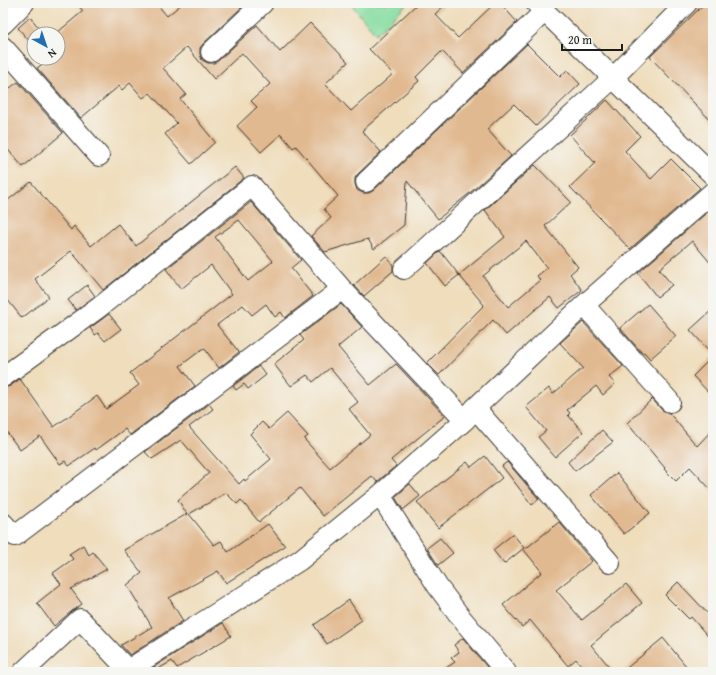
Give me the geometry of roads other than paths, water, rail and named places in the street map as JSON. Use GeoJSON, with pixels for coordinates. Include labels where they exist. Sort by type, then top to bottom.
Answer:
{"type":"FeatureCollection","features":[{"type":"Feature","properties":{"kind":"street"},"geometry":{"type":"LineString","coordinates":[[3,24],[24,3]]}},
{"type":"Feature","properties":{"kind":"street"},"geometry":{"type":"LineString","coordinates":[[211,52],[263,3]]}},
{"type":"Feature","properties":{"kind":"street"},"geometry":{"type":"LineString","coordinates":[[404,269],[613,78],[686,3]]}},
{"type":"Feature","properties":{"kind":"street"},"geometry":{"type":"LineString","coordinates":[[366,182],[540,7],[713,175]]}},
{"type":"Feature","properties":{"kind":"street"},"geometry":{"type":"LineString","coordinates":[[3,47],[99,156]]}},
{"type":"Feature","properties":{"kind":"street"},"geometry":{"type":"LineString","coordinates":[[3,377],[97,309],[252,186],[342,289],[470,414],[610,563]]}},
{"type":"Feature","properties":{"kind":"street"},"geometry":{"type":"LineString","coordinates":[[23,672],[80,619],[128,670],[300,560],[380,495],[470,414],[584,305],[713,192]]}},
{"type":"Feature","properties":{"kind":"street"},"geometry":{"type":"LineString","coordinates":[[3,523],[16,536],[342,289]]}},
{"type":"Feature","properties":{"kind":"street"},"geometry":{"type":"LineString","coordinates":[[584,305],[670,402]]}},
{"type":"Feature","properties":{"kind":"street"},"geometry":{"type":"LineString","coordinates":[[380,495],[438,586],[462,619],[506,672]]}}]}
